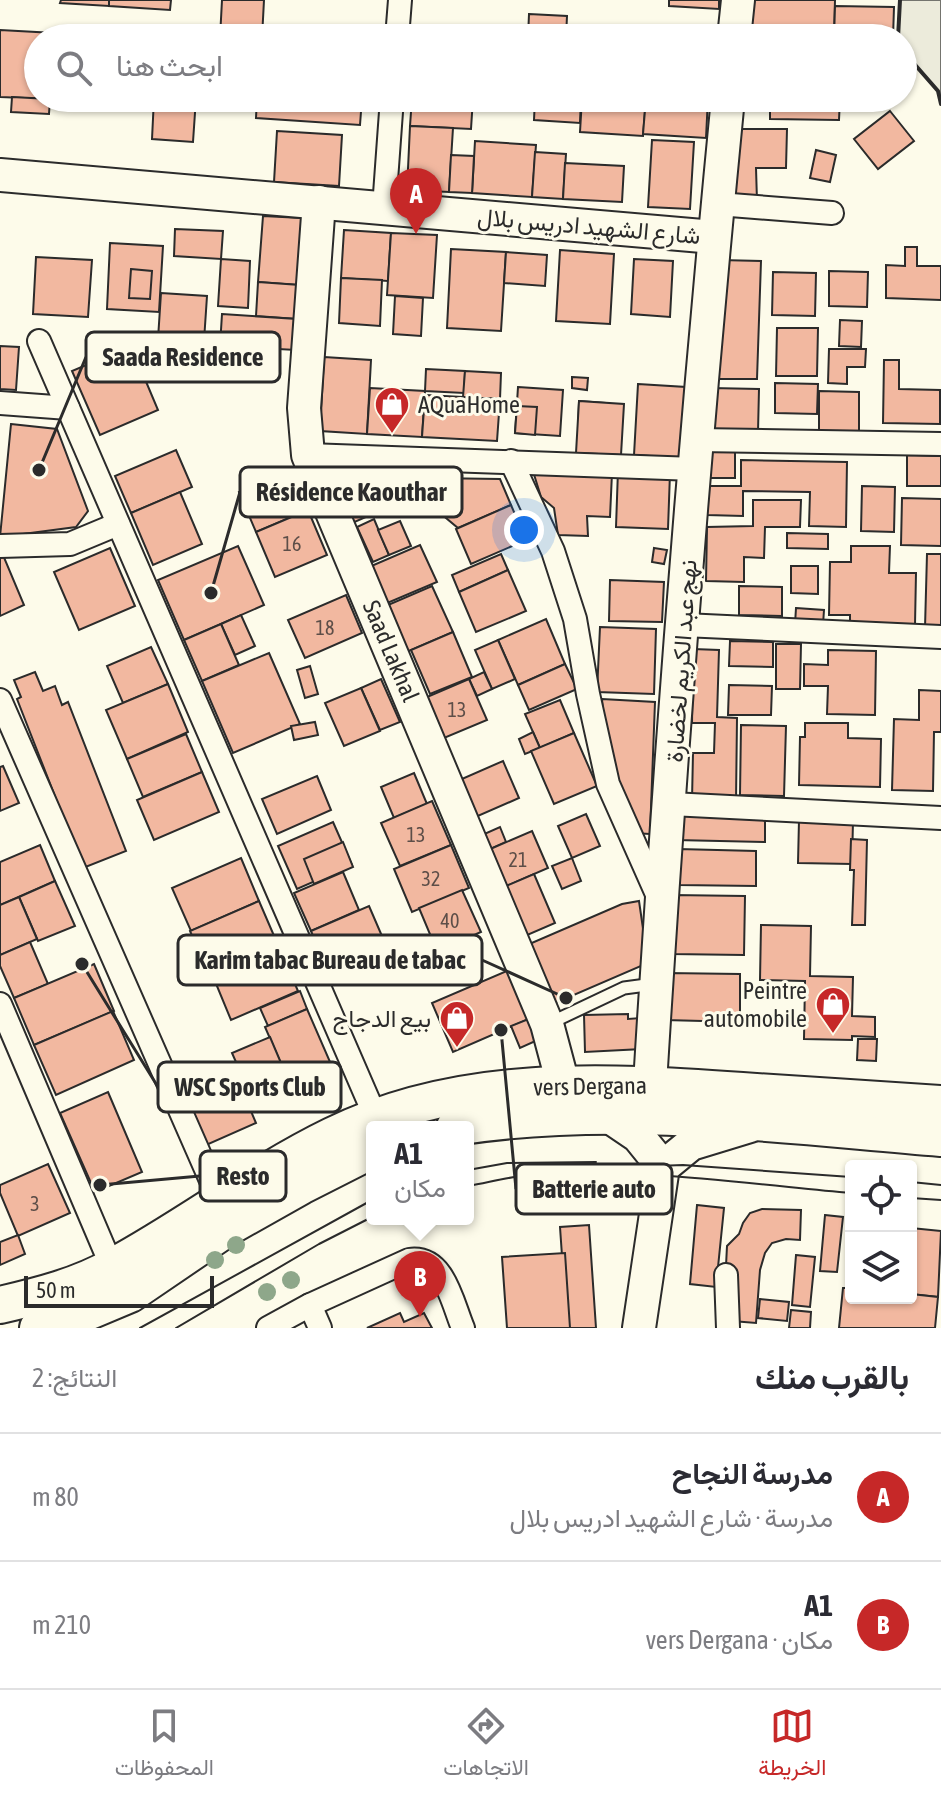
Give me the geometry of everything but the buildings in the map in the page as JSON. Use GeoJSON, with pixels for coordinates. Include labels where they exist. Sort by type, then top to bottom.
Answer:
{"type":"FeatureCollection","features":[{"type":"Feature","properties":{"kind":"main road"},"geometry":{"type":"LineString","coordinates":[[735,24],[738,0]]}},
{"type":"Feature","properties":{"kind":"main road","name":"نهج عبد الكريم لخضارة"},"geometry":{"type":"LineString","coordinates":[[650,1084],[660,902],[671,804],[696,454],[727,112]]}},
{"type":"Feature","properties":{"kind":"main road","name":"شارع الشهيد ادريس بلال"},"geometry":{"type":"LineString","coordinates":[[0,175],[714,237]]}},
{"type":"Feature","properties":{"kind":"main road","name":"Saad Lakhal"},"geometry":{"type":"LineString","coordinates":[[319,202],[304,408],[308,455],[547,1024],[563,1084]]}},
{"type":"Feature","properties":{"kind":"main road","name":"vers Dergana"},"geometry":{"type":"LineString","coordinates":[[397,1121],[437,1099],[514,1087],[563,1084],[650,1084],[941,1104]]}},
{"type":"Feature","properties":{"kind":"main road"},"geometry":{"type":"LineString","coordinates":[[607,1115],[638,1136],[663,1167]]}},
{"type":"Feature","properties":{"kind":"main road"},"geometry":{"type":"LineString","coordinates":[[474,1124],[607,1115],[761,1123],[941,1138]]}},
{"type":"Feature","properties":{"kind":"main road"},"geometry":{"type":"LineString","coordinates":[[639,1328],[663,1167],[702,1139],[761,1123]]}},
{"type":"Feature","properties":{"kind":"main road","name":"vers Dergana"},"geometry":{"type":"LineString","coordinates":[[0,1305],[53,1292],[112,1267],[332,1136],[366,1134]]}},
{"type":"Feature","properties":{"kind":"main road"},"geometry":{"type":"LineString","coordinates":[[38,1328],[68,1320],[130,1294],[230,1226],[301,1186],[366,1140]]}},
{"type":"Feature","properties":{"kind":"street"},"geometry":{"type":"LineString","coordinates":[[398,24],[400,0]]}},
{"type":"Feature","properties":{"kind":"street"},"geometry":{"type":"LineString","coordinates":[[384,208],[391,112]]}},
{"type":"Feature","properties":{"kind":"street"},"geometry":{"type":"LineString","coordinates":[[718,204],[832,213]]}},
{"type":"Feature","properties":{"kind":"street"},"geometry":{"type":"LineString","coordinates":[[39,341],[369,1121]]}},
{"type":"Feature","properties":{"kind":"street"},"geometry":{"type":"LineString","coordinates":[[0,403],[68,408]]}},
{"type":"Feature","properties":{"kind":"street"},"geometry":{"type":"LineString","coordinates":[[308,455],[511,461],[941,444]]}},
{"type":"Feature","properties":{"kind":"street"},"geometry":{"type":"LineString","coordinates":[[511,461],[553,551],[575,619],[608,784],[660,902]]}},
{"type":"Feature","properties":{"kind":"street"},"geometry":{"type":"LineString","coordinates":[[0,546],[70,544],[118,524]]}},
{"type":"Feature","properties":{"kind":"street"},"geometry":{"type":"LineString","coordinates":[[684,625],[941,637]]}},
{"type":"Feature","properties":{"kind":"street"},"geometry":{"type":"LineString","coordinates":[[0,700],[220,1201]]}},
{"type":"Feature","properties":{"kind":"street"},"geometry":{"type":"LineString","coordinates":[[671,804],[941,818]]}},
{"type":"Feature","properties":{"kind":"street"},"geometry":{"type":"LineString","coordinates":[[0,1004],[112,1267]]}},
{"type":"Feature","properties":{"kind":"street"},"geometry":{"type":"LineString","coordinates":[[268,1328],[310,1305],[409,1260],[418,1259],[426,1260],[439,1272],[463,1328]]}},
{"type":"Feature","properties":{"kind":"street"},"geometry":{"type":"LineString","coordinates":[[726,1275],[728,1328]]}},
{"type":"Feature","properties":{"kind":"street"},"geometry":{"type":"LineString","coordinates":[[310,1305],[320,1328]]}},
{"type":"Feature","properties":{"kind":"lane"},"geometry":{"type":"LineString","coordinates":[[547,1024],[624,988],[656,983]]}},
{"type":"Feature","properties":{"kind":"shaded area"},"geometry":{"type":"Polygon","coordinates":[[[900,0],[941,0],[941,104],[938,91],[917,67],[917,24],[899,24],[900,0]]]}},
{"type":"Feature","properties":{"kind":"tram line"},"geometry":{"type":"LineString","coordinates":[[474,1169],[507,1163],[596,1162]]}},
{"type":"Feature","properties":{"kind":"tram line"},"geometry":{"type":"LineString","coordinates":[[656,1166],[683,1165],[845,1177]]}},
{"type":"Feature","properties":{"kind":"tram line"},"geometry":{"type":"LineString","coordinates":[[474,1185],[522,1176],[604,1173],[686,1177],[845,1192]]}},
{"type":"Feature","properties":{"kind":"tram line"},"geometry":{"type":"LineString","coordinates":[[917,1183],[941,1185]]}},
{"type":"Feature","properties":{"kind":"tram line"},"geometry":{"type":"LineString","coordinates":[[917,1198],[941,1200]]}},
{"type":"Feature","properties":{"kind":"tram line"},"geometry":{"type":"LineString","coordinates":[[140,1328],[366,1203]]}},
{"type":"Feature","properties":{"kind":"tram line"},"geometry":{"type":"LineString","coordinates":[[176,1328],[366,1220]]}},
{"type":"Feature","properties":{"kind":"wall"},"geometry":{"type":"LineString","coordinates":[[899,24],[900,0]]}},
{"type":"Feature","properties":{"kind":"wall"},"geometry":{"type":"LineString","coordinates":[[917,67],[938,91],[941,104]]}},
{"type":"Feature","properties":{"kind":"place","name":"مدرسة النجاح"},"geometry":{"type":"Point","coordinates":[416,234]}},
{"type":"Feature","properties":{"kind":"place","name":"AQuaHome"},"geometry":{"type":"Point","coordinates":[392,435]}},
{"type":"Feature","properties":{"kind":"place","name":"Saada Residence"},"geometry":{"type":"Point","coordinates":[39,470]}},
{"type":"Feature","properties":{"kind":"place","name":"Résidence Kaouthar"},"geometry":{"type":"Point","coordinates":[211,593]}},
{"type":"Feature","properties":{"kind":"place","name":"WSC Sports Club"},"geometry":{"type":"Point","coordinates":[82,964]}},
{"type":"Feature","properties":{"kind":"place","name":"Karim tabac Bureau de tabac"},"geometry":{"type":"Point","coordinates":[566,998]}},
{"type":"Feature","properties":{"kind":"place","name":"Batterie auto"},"geometry":{"type":"Point","coordinates":[501,1030]}},
{"type":"Feature","properties":{"kind":"place","name":"Peintre automobile"},"geometry":{"type":"Point","coordinates":[833,1035]}},
{"type":"Feature","properties":{"kind":"place","name":"بيع الدجاج"},"geometry":{"type":"Point","coordinates":[457,1049]}},
{"type":"Feature","properties":{"kind":"place","name":"Resto"},"geometry":{"type":"Point","coordinates":[100,1185]}},
{"type":"Feature","properties":{"kind":"place","name":"A1"},"geometry":{"type":"Point","coordinates":[420,1317]}}]}
